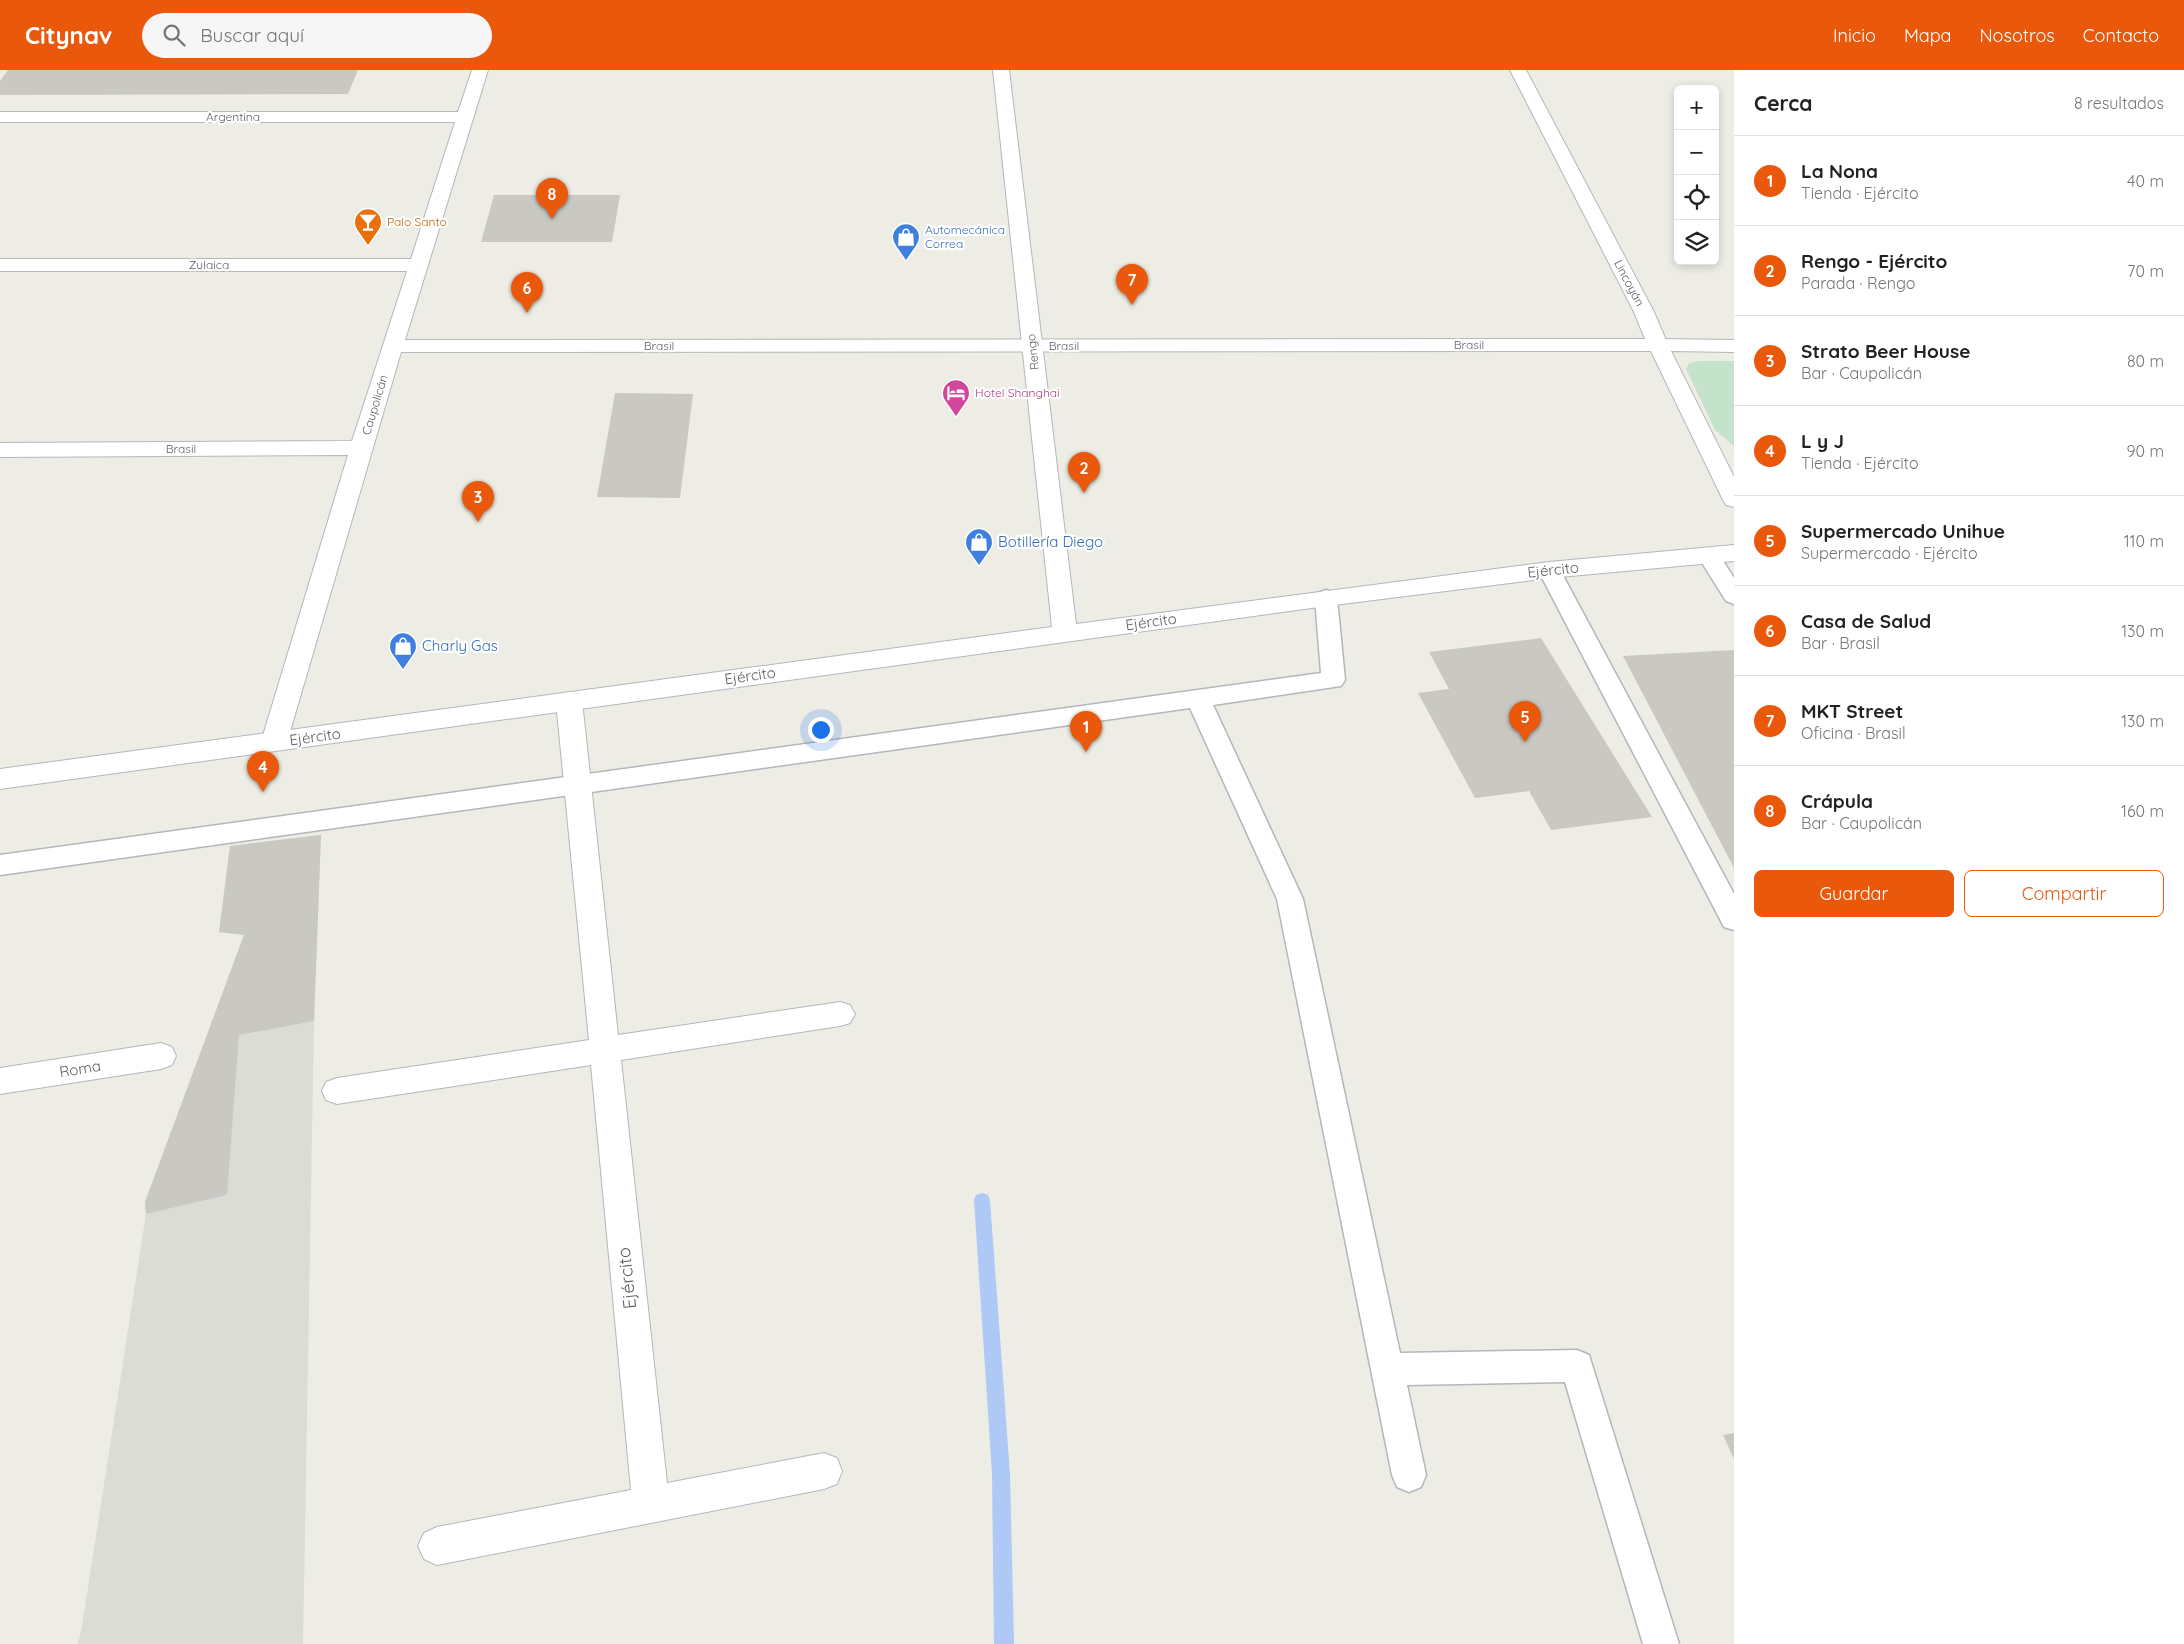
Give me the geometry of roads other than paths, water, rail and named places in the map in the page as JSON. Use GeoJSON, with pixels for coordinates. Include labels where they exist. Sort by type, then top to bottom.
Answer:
{"type":"FeatureCollection","features":[{"type":"Feature","properties":{"kind":"street","name":"Caupolicán"},"geometry":{"type":"LineString","coordinates":[[274,742],[393,346],[480,70]]}},
{"type":"Feature","properties":{"kind":"street","name":"Rengo"},"geometry":{"type":"LineString","coordinates":[[1001,70],[1065,633]]}},
{"type":"Feature","properties":{"kind":"street","name":"Lincoyán"},"geometry":{"type":"LineString","coordinates":[[1518,70],[1644,312],[1658,345],[1734,500]]}},
{"type":"Feature","properties":{"kind":"street","name":"Argentina"},"geometry":{"type":"LineString","coordinates":[[0,117],[466,117]]}},
{"type":"Feature","properties":{"kind":"street","name":"Zulaica"},"geometry":{"type":"LineString","coordinates":[[0,265],[419,265]]}},
{"type":"Feature","properties":{"kind":"street","name":"Brasil"},"geometry":{"type":"LineString","coordinates":[[393,346],[1734,346]]}},
{"type":"Feature","properties":{"kind":"street","name":"Brasil"},"geometry":{"type":"LineString","coordinates":[[0,450],[362,448]]}},
{"type":"Feature","properties":{"kind":"street","name":"Ejército"},"geometry":{"type":"LineString","coordinates":[[0,779],[1326,598],[1549,570],[1734,553]]}},
{"type":"Feature","properties":{"kind":"street","name":"Ejército"},"geometry":{"type":"LineString","coordinates":[[570,701],[651,1505]]}},
{"type":"Feature","properties":{"kind":"street"},"geometry":{"type":"LineString","coordinates":[[337,1091],[840,1014]]}},
{"type":"Feature","properties":{"kind":"street","name":"Roma"},"geometry":{"type":"LineString","coordinates":[[0,1081],[161,1056]]}},
{"type":"Feature","properties":{"kind":"street"},"geometry":{"type":"LineString","coordinates":[[437,1546],[824,1471]]}},
{"type":"Feature","properties":{"kind":"lane"},"geometry":{"type":"LineString","coordinates":[[1708,556],[1734,596]]}},
{"type":"Feature","properties":{"kind":"lane"},"geometry":{"type":"LineString","coordinates":[[1549,570],[1734,920]]}},
{"type":"Feature","properties":{"kind":"lane"},"geometry":{"type":"LineString","coordinates":[[0,865],[1333,680],[1326,598]]}},
{"type":"Feature","properties":{"kind":"lane"},"geometry":{"type":"LineString","coordinates":[[1198,699],[1290,899],[1409,1475]]}},
{"type":"Feature","properties":{"kind":"lane"},"geometry":{"type":"LineString","coordinates":[[1387,1369],[1577,1366],[1661,1644]]}},
{"type":"Feature","properties":{"kind":"waterway"},"geometry":{"type":"LineString","coordinates":[[982,1200],[1001,1474],[1004,1644]]}},
{"type":"Feature","properties":{"kind":"place","name":"Crápula"},"geometry":{"type":"Point","coordinates":[552,219]}},
{"type":"Feature","properties":{"kind":"place","name":"Palo Santo"},"geometry":{"type":"Point","coordinates":[368,246]}},
{"type":"Feature","properties":{"kind":"place","name":"Automecánica Correa"},"geometry":{"type":"Point","coordinates":[906,261]}},
{"type":"Feature","properties":{"kind":"place","name":"MKT Street"},"geometry":{"type":"Point","coordinates":[1132,305]}},
{"type":"Feature","properties":{"kind":"place","name":"Casa de Salud"},"geometry":{"type":"Point","coordinates":[527,313]}},
{"type":"Feature","properties":{"kind":"place","name":"Hotel Shanghai"},"geometry":{"type":"Point","coordinates":[956,417]}},
{"type":"Feature","properties":{"kind":"place","name":"Rengo - Ejército"},"geometry":{"type":"Point","coordinates":[1084,493]}},
{"type":"Feature","properties":{"kind":"place","name":"Strato Beer House"},"geometry":{"type":"Point","coordinates":[478,522]}},
{"type":"Feature","properties":{"kind":"place","name":"Botillería Diego"},"geometry":{"type":"Point","coordinates":[979,566]}},
{"type":"Feature","properties":{"kind":"place","name":"Charly Gas"},"geometry":{"type":"Point","coordinates":[403,670]}},
{"type":"Feature","properties":{"kind":"place","name":"Supermercado Unihue"},"geometry":{"type":"Point","coordinates":[1525,742]}},
{"type":"Feature","properties":{"kind":"place","name":"La Nona"},"geometry":{"type":"Point","coordinates":[1086,752]}},
{"type":"Feature","properties":{"kind":"place","name":"L y J"},"geometry":{"type":"Point","coordinates":[263,792]}}]}
